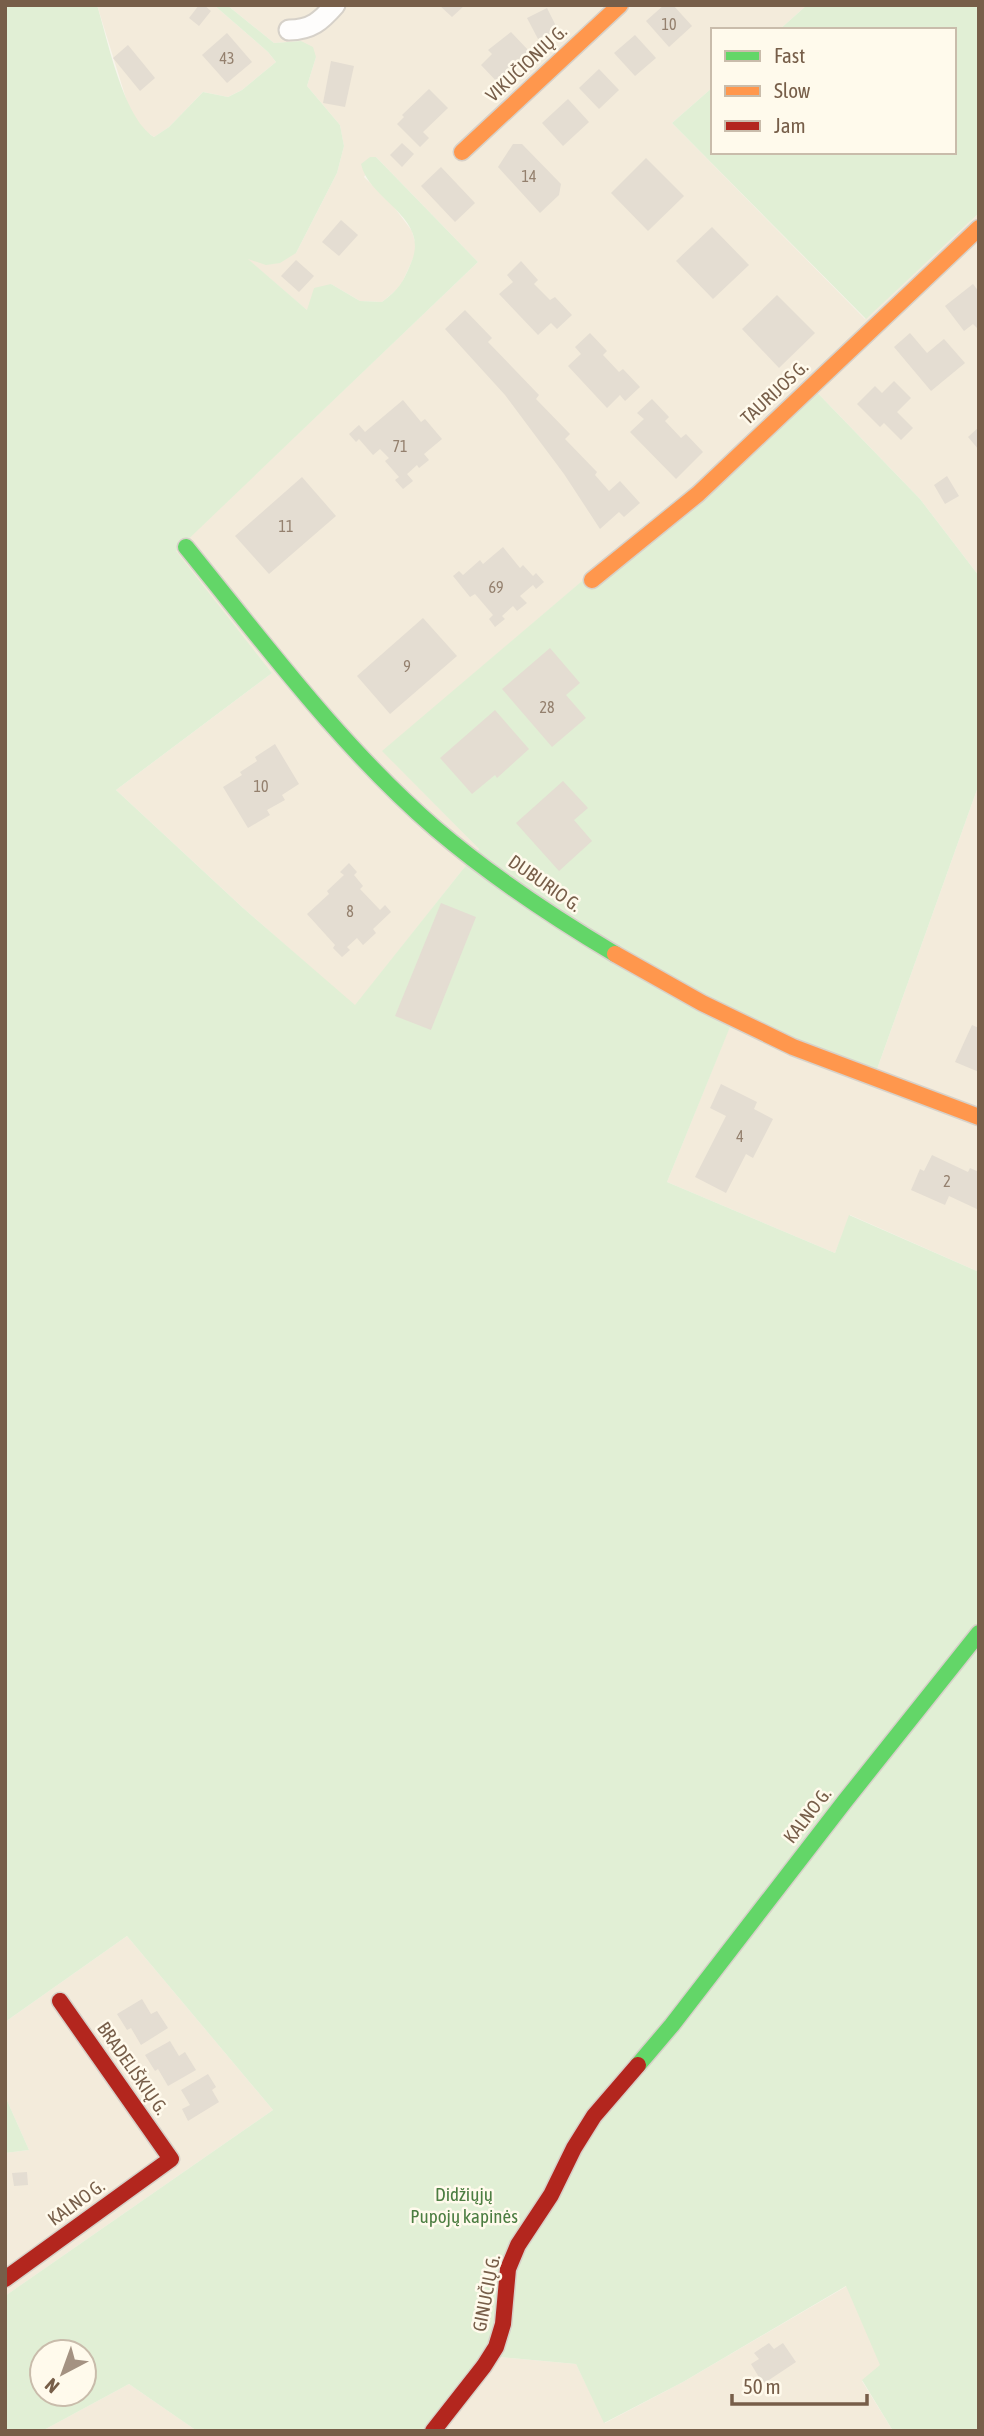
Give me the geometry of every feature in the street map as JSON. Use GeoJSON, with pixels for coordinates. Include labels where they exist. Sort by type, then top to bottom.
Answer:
{"type":"FeatureCollection","features":[{"type":"Feature","properties":{"kind":"street"},"geometry":{"type":"LineString","coordinates":[[289,30],[303,30],[317,24],[335,5]]}},
{"type":"Feature","properties":{"kind":"street","name":"VIKUČIONIŲ G."},"geometry":{"type":"LineString","coordinates":[[462,152],[620,5]]}},
{"type":"Feature","properties":{"kind":"street","name":"TAURIJOS G."},"geometry":{"type":"LineString","coordinates":[[592,580],[698,494],[975,239]]}},
{"type":"Feature","properties":{"kind":"street","name":"DUBURIO G."},"geometry":{"type":"LineString","coordinates":[[186,547],[286,670],[375,770],[436,829],[548,913],[632,964],[734,1020],[824,1060],[979,1117]]}},
{"type":"Feature","properties":{"kind":"street","name":"KALNO G."},"geometry":{"type":"LineString","coordinates":[[672,2025],[979,1633]]}},
{"type":"Feature","properties":{"kind":"street","name":"BRADELIŠKIŲ G."},"geometry":{"type":"LineString","coordinates":[[60,2001],[171,2159]]}},
{"type":"Feature","properties":{"kind":"street","name":"GINUČIŲ G."},"geometry":{"type":"LineString","coordinates":[[432,2431],[496,2347],[503,2324],[508,2269],[518,2245],[551,2195],[574,2148],[594,2116],[672,2025]]}},
{"type":"Feature","properties":{"kind":"street","name":"KALNO G."},"geometry":{"type":"LineString","coordinates":[[5,2279],[171,2159]]}},
{"type":"Feature","properties":{"kind":"shaded area"},"geometry":{"type":"Polygon","coordinates":[[[97,5],[214,5],[276,62],[242,90],[228,97],[203,92],[169,127],[154,137],[142,129],[128,105],[97,5]]]}},
{"type":"Feature","properties":{"kind":"shaded area"},"geometry":{"type":"Polygon","coordinates":[[[227,5],[807,5],[781,28],[711,28],[711,89],[672,123],[865,319],[979,213],[979,576],[920,499],[807,382],[729,456],[383,751],[479,849],[355,1006],[242,907],[116,790],[272,673],[175,551],[478,262],[376,157],[364,177],[391,203],[412,231],[417,250],[400,287],[382,302],[360,301],[331,284],[308,311],[246,258],[296,253],[337,173],[344,146],[340,125],[307,86],[316,57],[301,41],[274,43],[227,5]]]}},
{"type":"Feature","properties":{"kind":"shaded area"},"geometry":{"type":"Polygon","coordinates":[[[979,784],[979,1272],[850,1215],[835,1253],[667,1182],[730,1026],[871,1086],[979,784]]]}},
{"type":"Feature","properties":{"kind":"shaded area"},"geometry":{"type":"Polygon","coordinates":[[[127,1936],[273,2110],[5,2296],[5,2153],[29,2150],[5,2096],[5,2022],[127,1936]]]}},
{"type":"Feature","properties":{"kind":"shaded area"},"geometry":{"type":"Polygon","coordinates":[[[847,2286],[881,2366],[862,2381],[893,2431],[444,2431],[500,2357],[576,2364],[605,2423],[683,2382],[847,2286]]]}},
{"type":"Feature","properties":{"kind":"shaded area"},"geometry":{"type":"Polygon","coordinates":[[[129,2384],[197,2431],[42,2431],[85,2408],[98,2408],[98,2401],[129,2384]]]}},
{"type":"Feature","properties":{"kind":"green space","name":"Didžiųjų Pupojų kapinės"},"geometry":{"type":"Polygon","coordinates":[[[5,5],[97,5],[125,96],[143,127],[154,137],[169,127],[203,92],[228,97],[242,90],[276,62],[214,5],[227,5],[274,43],[301,41],[313,47],[316,57],[307,86],[340,125],[344,146],[337,173],[296,253],[280,263],[266,265],[248,259],[307,310],[314,288],[331,284],[360,301],[382,302],[403,281],[411,263],[415,247],[413,233],[406,221],[366,177],[361,164],[370,157],[376,157],[478,262],[176,551],[272,673],[116,790],[242,907],[355,1005],[479,849],[382,751],[729,456],[806,381],[920,499],[979,576],[979,784],[871,1086],[730,1027],[667,1182],[835,1253],[849,1215],[979,1272],[979,2431],[893,2431],[862,2380],[880,2365],[846,2286],[683,2382],[604,2423],[576,2364],[500,2357],[444,2431],[197,2431],[129,2384],[98,2401],[98,2338],[28,2338],[28,2408],[85,2408],[42,2431],[5,2431],[5,2296],[273,2110],[127,1936],[5,2022],[5,5]]]}},
{"type":"Feature","properties":{"kind":"green space"},"geometry":{"type":"Polygon","coordinates":[[[807,5],[979,5],[979,213],[866,319],[672,123],[711,89],[711,154],[956,154],[956,28],[781,28],[807,5]]]}},
{"type":"Feature","properties":{"kind":"green space"},"geometry":{"type":"Polygon","coordinates":[[[5,2096],[29,2150],[5,2153],[5,2096]]]}},
{"type":"Feature","properties":{"kind":"building"},"geometry":{"type":"Polygon","coordinates":[[[199,5],[204,5],[211,11],[199,26],[189,18],[199,5]]]}},
{"type":"Feature","properties":{"kind":"building"},"geometry":{"type":"Polygon","coordinates":[[[439,5],[465,5],[452,17],[439,5]]]}},
{"type":"Feature","properties":{"kind":"building"},"geometry":{"type":"Polygon","coordinates":[[[664,5],[673,5],[692,26],[669,47],[646,21],[664,5]]]}},
{"type":"Feature","properties":{"kind":"building"},"geometry":{"type":"Polygon","coordinates":[[[547,8],[558,30],[538,39],[527,18],[547,8]]]}},
{"type":"Feature","properties":{"kind":"building"},"geometry":{"type":"Polygon","coordinates":[[[511,32],[529,51],[520,60],[522,62],[499,84],[481,65],[492,54],[488,50],[511,32]]]}},
{"type":"Feature","properties":{"kind":"building"},"geometry":{"type":"Polygon","coordinates":[[[227,33],[252,62],[227,83],[202,55],[227,33]]]}},
{"type":"Feature","properties":{"kind":"building"},"geometry":{"type":"Polygon","coordinates":[[[635,35],[656,58],[635,76],[614,53],[635,35]]]}},
{"type":"Feature","properties":{"kind":"building"},"geometry":{"type":"Polygon","coordinates":[[[128,45],[155,78],[140,91],[113,58],[128,45]]]}},
{"type":"Feature","properties":{"kind":"building"},"geometry":{"type":"Polygon","coordinates":[[[331,61],[354,66],[345,107],[323,103],[331,61]]]}},
{"type":"Feature","properties":{"kind":"building"},"geometry":{"type":"Polygon","coordinates":[[[599,69],[619,90],[599,109],[579,88],[599,69]]]}},
{"type":"Feature","properties":{"kind":"building"},"geometry":{"type":"Polygon","coordinates":[[[429,89],[448,108],[423,132],[429,138],[420,147],[397,124],[404,117],[402,115],[429,89]]]}},
{"type":"Feature","properties":{"kind":"building"},"geometry":{"type":"Polygon","coordinates":[[[568,99],[589,122],[563,146],[542,123],[568,99]]]}},
{"type":"Feature","properties":{"kind":"building"},"geometry":{"type":"Polygon","coordinates":[[[402,143],[414,154],[402,167],[390,155],[402,143]]]}},
{"type":"Feature","properties":{"kind":"building"},"geometry":{"type":"Polygon","coordinates":[[[513,144],[522,144],[561,184],[559,195],[540,213],[498,167],[513,144]]]}},
{"type":"Feature","properties":{"kind":"building"},"geometry":{"type":"Polygon","coordinates":[[[646,158],[684,196],[648,231],[611,193],[646,158]]]}},
{"type":"Feature","properties":{"kind":"building"},"geometry":{"type":"Polygon","coordinates":[[[441,167],[475,203],[455,222],[421,186],[441,167]]]}},
{"type":"Feature","properties":{"kind":"building"},"geometry":{"type":"Polygon","coordinates":[[[341,220],[358,235],[339,256],[322,242],[341,220]]]}},
{"type":"Feature","properties":{"kind":"building"},"geometry":{"type":"Polygon","coordinates":[[[712,227],[749,265],[713,299],[676,261],[712,227]]]}},
{"type":"Feature","properties":{"kind":"building"},"geometry":{"type":"Polygon","coordinates":[[[296,260],[314,276],[299,292],[281,276],[296,260]]]}},
{"type":"Feature","properties":{"kind":"building"},"geometry":{"type":"Polygon","coordinates":[[[521,261],[538,280],[534,284],[550,300],[555,297],[572,315],[557,329],[551,323],[538,335],[499,294],[513,282],[507,275],[521,261]]]}},
{"type":"Feature","properties":{"kind":"building"},"geometry":{"type":"Polygon","coordinates":[[[973,284],[979,292],[979,327],[973,324],[964,331],[945,306],[973,284]]]}},
{"type":"Feature","properties":{"kind":"building"},"geometry":{"type":"Polygon","coordinates":[[[777,295],[815,333],[779,368],[742,329],[777,295]]]}},
{"type":"Feature","properties":{"kind":"building"},"geometry":{"type":"Polygon","coordinates":[[[465,310],[492,338],[488,342],[539,395],[536,399],[570,434],[565,439],[597,472],[595,475],[609,491],[620,481],[640,503],[624,517],[619,512],[600,529],[564,474],[505,395],[445,329],[465,310]]]}},
{"type":"Feature","properties":{"kind":"building"},"geometry":{"type":"Polygon","coordinates":[[[590,333],[607,351],[603,355],[619,372],[623,369],[640,387],[625,401],[620,395],[607,408],[568,366],[581,354],[575,347],[590,333]]]}},
{"type":"Feature","properties":{"kind":"building"},"geometry":{"type":"Polygon","coordinates":[[[910,333],[927,353],[944,339],[965,363],[931,391],[894,347],[910,333]]]}},
{"type":"Feature","properties":{"kind":"building"},"geometry":{"type":"Polygon","coordinates":[[[894,381],[911,398],[897,412],[913,428],[901,440],[884,423],[880,427],[857,404],[875,386],[882,393],[894,381]]]}},
{"type":"Feature","properties":{"kind":"building"},"geometry":{"type":"Polygon","coordinates":[[[652,399],[669,417],[665,421],[681,438],[686,434],[703,452],[676,479],[630,432],[644,419],[637,413],[652,399]]]}},
{"type":"Feature","properties":{"kind":"building"},"geometry":{"type":"Polygon","coordinates":[[[403,400],[421,422],[425,419],[442,439],[424,454],[429,460],[419,468],[417,465],[407,474],[413,481],[403,489],[395,480],[399,477],[385,461],[389,458],[380,449],[373,455],[359,439],[356,442],[349,434],[359,425],[365,432],[403,400]]]}},
{"type":"Feature","properties":{"kind":"building"},"geometry":{"type":"Polygon","coordinates":[[[979,427],[979,450],[968,437],[979,427]]]}},
{"type":"Feature","properties":{"kind":"building"},"geometry":{"type":"Polygon","coordinates":[[[947,476],[959,496],[945,504],[934,485],[947,476]]]}},
{"type":"Feature","properties":{"kind":"building"},"geometry":{"type":"Polygon","coordinates":[[[302,477],[336,516],[269,574],[235,536],[302,477]]]}},
{"type":"Feature","properties":{"kind":"building"},"geometry":{"type":"Polygon","coordinates":[[[503,547],[520,568],[523,565],[533,576],[536,573],[544,582],[536,589],[533,585],[520,596],[527,603],[517,611],[513,606],[502,616],[505,619],[495,627],[489,619],[493,615],[475,594],[470,597],[453,576],[459,571],[463,575],[480,560],[483,564],[503,547]]]}},
{"type":"Feature","properties":{"kind":"building"},"geometry":{"type":"Polygon","coordinates":[[[423,618],[457,656],[390,714],[357,676],[423,618]]]}},
{"type":"Feature","properties":{"kind":"building"},"geometry":{"type":"Polygon","coordinates":[[[550,648],[580,683],[566,695],[586,718],[552,747],[502,689],[550,648]]]}},
{"type":"Feature","properties":{"kind":"building"},"geometry":{"type":"Polygon","coordinates":[[[495,710],[529,749],[497,778],[495,775],[472,794],[440,758],[495,710]]]}},
{"type":"Feature","properties":{"kind":"building"},"geometry":{"type":"Polygon","coordinates":[[[275,744],[299,784],[282,795],[285,800],[267,810],[270,815],[248,828],[223,787],[242,775],[240,772],[257,761],[255,757],[275,744]]]}},
{"type":"Feature","properties":{"kind":"building"},"geometry":{"type":"Polygon","coordinates":[[[563,781],[588,808],[574,820],[592,841],[559,871],[516,823],[563,781]]]}},
{"type":"Feature","properties":{"kind":"building"},"geometry":{"type":"Polygon","coordinates":[[[349,863],[357,872],[354,875],[363,886],[360,889],[380,910],[385,905],[391,912],[373,929],[376,933],[363,945],[357,938],[347,947],[350,950],[342,957],[333,948],[335,945],[307,914],[329,894],[327,891],[344,875],[340,872],[349,863]]]}},
{"type":"Feature","properties":{"kind":"building"},"geometry":{"type":"Polygon","coordinates":[[[441,903],[476,917],[431,1030],[395,1016],[441,903]]]}},
{"type":"Feature","properties":{"kind":"building"},"geometry":{"type":"Polygon","coordinates":[[[972,1025],[979,1028],[979,1072],[955,1062],[972,1025]]]}},
{"type":"Feature","properties":{"kind":"building"},"geometry":{"type":"Polygon","coordinates":[[[721,1084],[757,1102],[754,1109],[773,1119],[753,1158],[746,1154],[726,1193],[695,1177],[726,1116],[710,1108],[721,1084]]]}},
{"type":"Feature","properties":{"kind":"building"},"geometry":{"type":"Polygon","coordinates":[[[932,1155],[968,1172],[970,1168],[979,1172],[979,1210],[949,1196],[945,1205],[911,1190],[920,1169],[924,1171],[932,1155]]]}},
{"type":"Feature","properties":{"kind":"building"},"geometry":{"type":"Polygon","coordinates":[[[142,1999],[151,2014],[157,2011],[168,2028],[141,2045],[131,2028],[127,2030],[117,2014],[142,1999]]]}},
{"type":"Feature","properties":{"kind":"building"},"geometry":{"type":"Polygon","coordinates":[[[170,2041],[179,2056],[185,2052],[196,2070],[168,2086],[145,2055],[170,2041]]]}},
{"type":"Feature","properties":{"kind":"building"},"geometry":{"type":"Polygon","coordinates":[[[208,2074],[216,2087],[212,2090],[219,2102],[188,2121],[182,2109],[190,2105],[181,2090],[208,2074]]]}},
{"type":"Feature","properties":{"kind":"building"},"geometry":{"type":"Polygon","coordinates":[[[27,2172],[28,2185],[14,2186],[12,2173],[27,2172]]]}},
{"type":"Feature","properties":{"kind":"building"},"geometry":{"type":"Polygon","coordinates":[[[769,2343],[774,2349],[783,2343],[796,2362],[763,2384],[751,2364],[759,2359],[754,2353],[769,2343]]]}},
{"type":"Feature","properties":{"kind":"traffic: fast"},"geometry":{"type":"LineString","coordinates":[[186,547],[305,694],[401,797],[436,829],[500,879],[615,954]]}},
{"type":"Feature","properties":{"kind":"traffic: fast"},"geometry":{"type":"LineString","coordinates":[[638,2065],[979,1633]]}},
{"type":"Feature","properties":{"kind":"traffic: slow"},"geometry":{"type":"LineString","coordinates":[[462,152],[620,5]]}},
{"type":"Feature","properties":{"kind":"traffic: slow"},"geometry":{"type":"LineString","coordinates":[[592,580],[698,494],[979,228]]}},
{"type":"Feature","properties":{"kind":"traffic: slow"},"geometry":{"type":"LineString","coordinates":[[615,954],[702,1003],[793,1047],[979,1117]]}},
{"type":"Feature","properties":{"kind":"traffic: jam"},"geometry":{"type":"LineString","coordinates":[[5,2279],[171,2159],[60,2001]]}},
{"type":"Feature","properties":{"kind":"traffic: jam"},"geometry":{"type":"LineString","coordinates":[[433,2431],[496,2347],[503,2324],[508,2269],[518,2245],[551,2195],[574,2148],[594,2116],[638,2065]]}}]}
